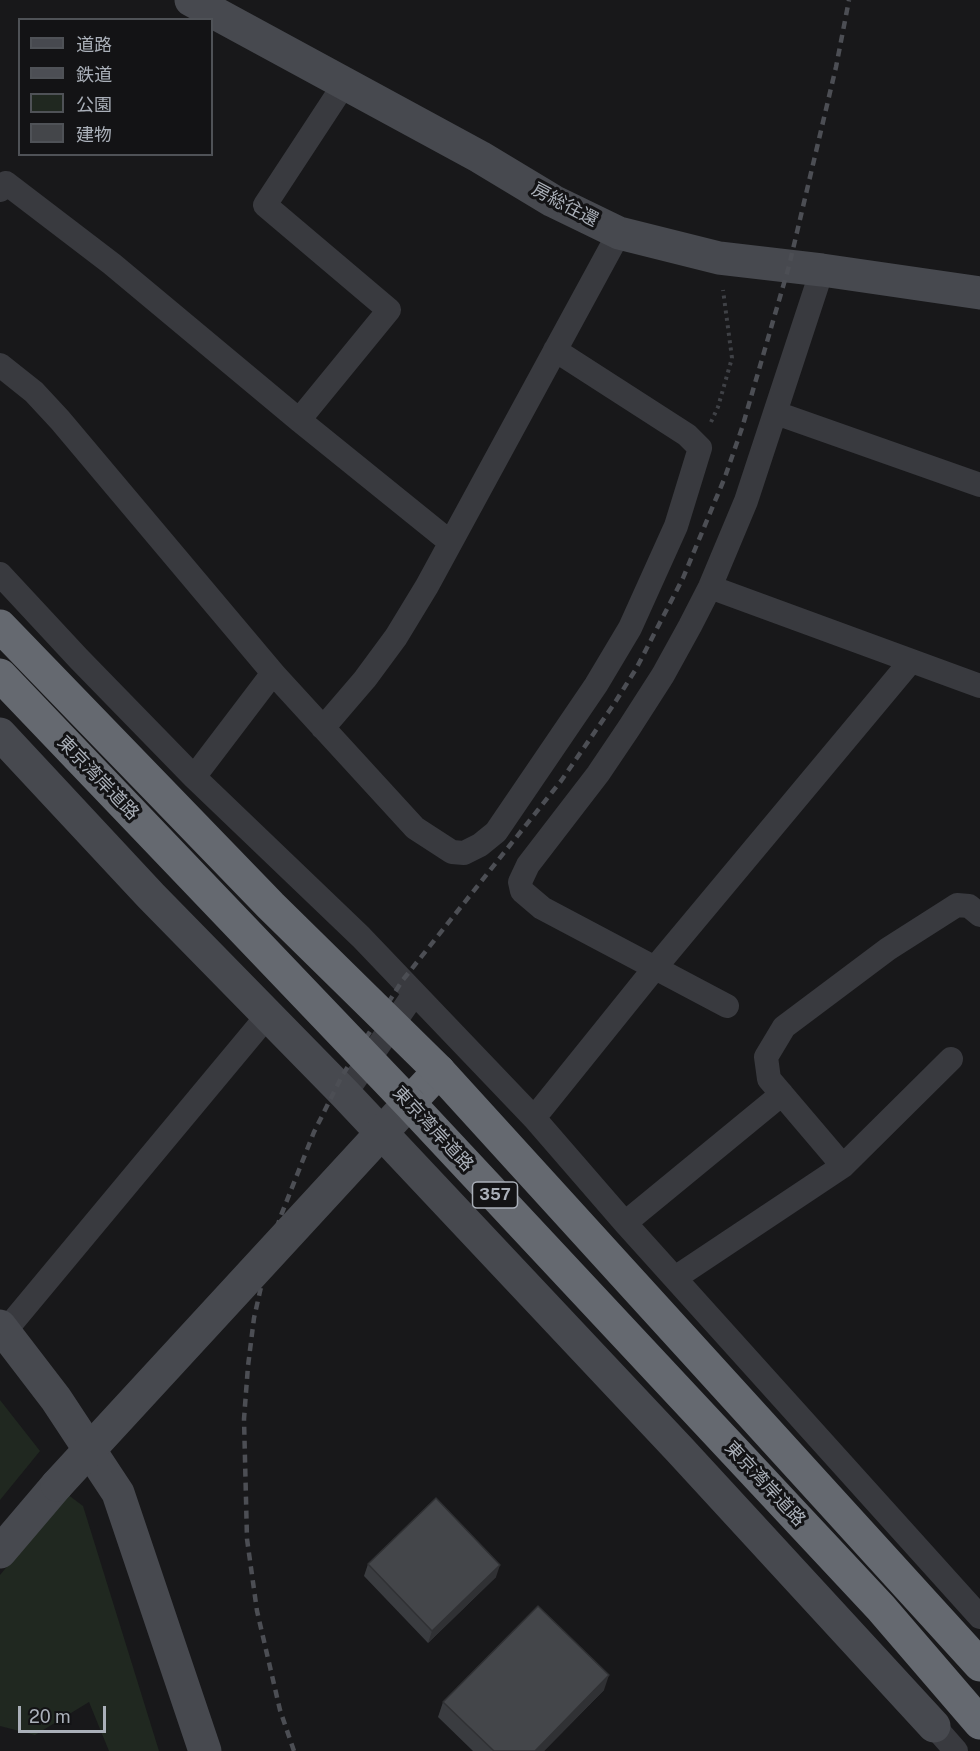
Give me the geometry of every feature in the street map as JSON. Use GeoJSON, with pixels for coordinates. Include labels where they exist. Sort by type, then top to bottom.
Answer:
{"type":"FeatureCollection","features":[{"type":"Feature","properties":{"kind":"highway","name":"東京湾岸道路"},"geometry":{"type":"LineString","coordinates":[[0,626],[271,906],[439,1071],[980,1665]]}},
{"type":"Feature","properties":{"kind":"highway","name":"東京湾岸道路"},"geometry":{"type":"LineString","coordinates":[[0,675],[409,1103],[881,1608],[980,1723]]}},
{"type":"Feature","properties":{"kind":"highway"},"geometry":{"type":"LineString","coordinates":[[409,1103],[439,1071]]}},
{"type":"Feature","properties":{"kind":"street","name":"房総往還"},"geometry":{"type":"LineString","coordinates":[[190,0],[480,157],[553,201],[619,233],[718,258],[980,292]]}},
{"type":"Feature","properties":{"kind":"street"},"geometry":{"type":"LineString","coordinates":[[299,420],[389,310],[265,206],[345,83]]}},
{"type":"Feature","properties":{"kind":"street"},"geometry":{"type":"LineString","coordinates":[[0,190],[6,183],[103,257],[450,542]]}},
{"type":"Feature","properties":{"kind":"street"},"geometry":{"type":"LineString","coordinates":[[323,728],[365,679],[396,637],[427,586],[619,233]]}},
{"type":"Feature","properties":{"kind":"street"},"geometry":{"type":"LineString","coordinates":[[727,1006],[543,908],[522,891],[520,882],[528,865],[598,774],[663,675],[710,587],[746,501],[822,270]]}},
{"type":"Feature","properties":{"kind":"street"},"geometry":{"type":"LineString","coordinates":[[0,365],[34,392],[60,420],[273,673],[415,828],[452,852],[464,853],[480,845],[496,832],[596,685],[630,628],[676,526],[700,448],[687,435],[555,350]]}},
{"type":"Feature","properties":{"kind":"street"},"geometry":{"type":"LineString","coordinates":[[776,413],[980,485]]}},
{"type":"Feature","properties":{"kind":"street"},"geometry":{"type":"LineString","coordinates":[[0,574],[194,777],[361,937],[534,1118],[625,1223],[980,1617]]}},
{"type":"Feature","properties":{"kind":"street"},"geometry":{"type":"LineString","coordinates":[[710,587],[980,686]]}},
{"type":"Feature","properties":{"kind":"street"},"geometry":{"type":"LineString","coordinates":[[534,1118],[654,969],[911,661]]}},
{"type":"Feature","properties":{"kind":"street"},"geometry":{"type":"LineString","coordinates":[[194,777],[273,673]]}},
{"type":"Feature","properties":{"kind":"street"},"geometry":{"type":"LineString","coordinates":[[0,734],[151,896],[345,1094],[679,1449],[956,1751]]}},
{"type":"Feature","properties":{"kind":"street"},"geometry":{"type":"LineString","coordinates":[[843,1166],[769,1079],[766,1057],[784,1027],[888,949],[957,905],[969,906],[980,915]]}},
{"type":"Feature","properties":{"kind":"street"},"geometry":{"type":"LineString","coordinates":[[345,1094],[414,994]]}},
{"type":"Feature","properties":{"kind":"street"},"geometry":{"type":"LineString","coordinates":[[205,1751],[118,1493],[56,1399],[1,1331],[268,1015]]}},
{"type":"Feature","properties":{"kind":"street"},"geometry":{"type":"LineString","coordinates":[[675,1278],[843,1166],[951,1059]]}},
{"type":"Feature","properties":{"kind":"street"},"geometry":{"type":"LineString","coordinates":[[625,1223],[782,1094]]}},
{"type":"Feature","properties":{"kind":"street"},"geometry":{"type":"LineString","coordinates":[[0,1552],[57,1485],[409,1103]]}},
{"type":"Feature","properties":{"kind":"path"},"geometry":{"type":"LineString","coordinates":[[700,448],[717,407],[732,358],[718,258]]}},
{"type":"Feature","properties":{"kind":"green space"},"geometry":{"type":"Polygon","coordinates":[[[0,1400],[40,1451],[0,1500],[0,1400]]]}},
{"type":"Feature","properties":{"kind":"green space"},"geometry":{"type":"Polygon","coordinates":[[[67,1494],[83,1506],[159,1751],[109,1751],[89,1702],[35,1735],[0,1726],[0,1575],[67,1494]]]}},
{"type":"Feature","properties":{"kind":"building"},"geometry":{"type":"Polygon","coordinates":[[[436,1498],[500,1565],[432,1631],[368,1564],[436,1498]]]}},
{"type":"Feature","properties":{"kind":"building"},"geometry":{"type":"Polygon","coordinates":[[[538,1606],[609,1675],[535,1751],[494,1751],[443,1702],[538,1606]]]}},
{"type":"Feature","properties":{"kind":"railway"},"geometry":{"type":"LineString","coordinates":[[294,1751],[280,1710],[257,1611],[247,1539],[244,1419],[248,1366],[254,1318],[268,1256],[280,1218],[314,1132],[342,1076],[402,981],[561,781],[614,704],[636,669],[683,578],[725,477],[742,428],[789,266],[836,67],[849,0]]}}]}
